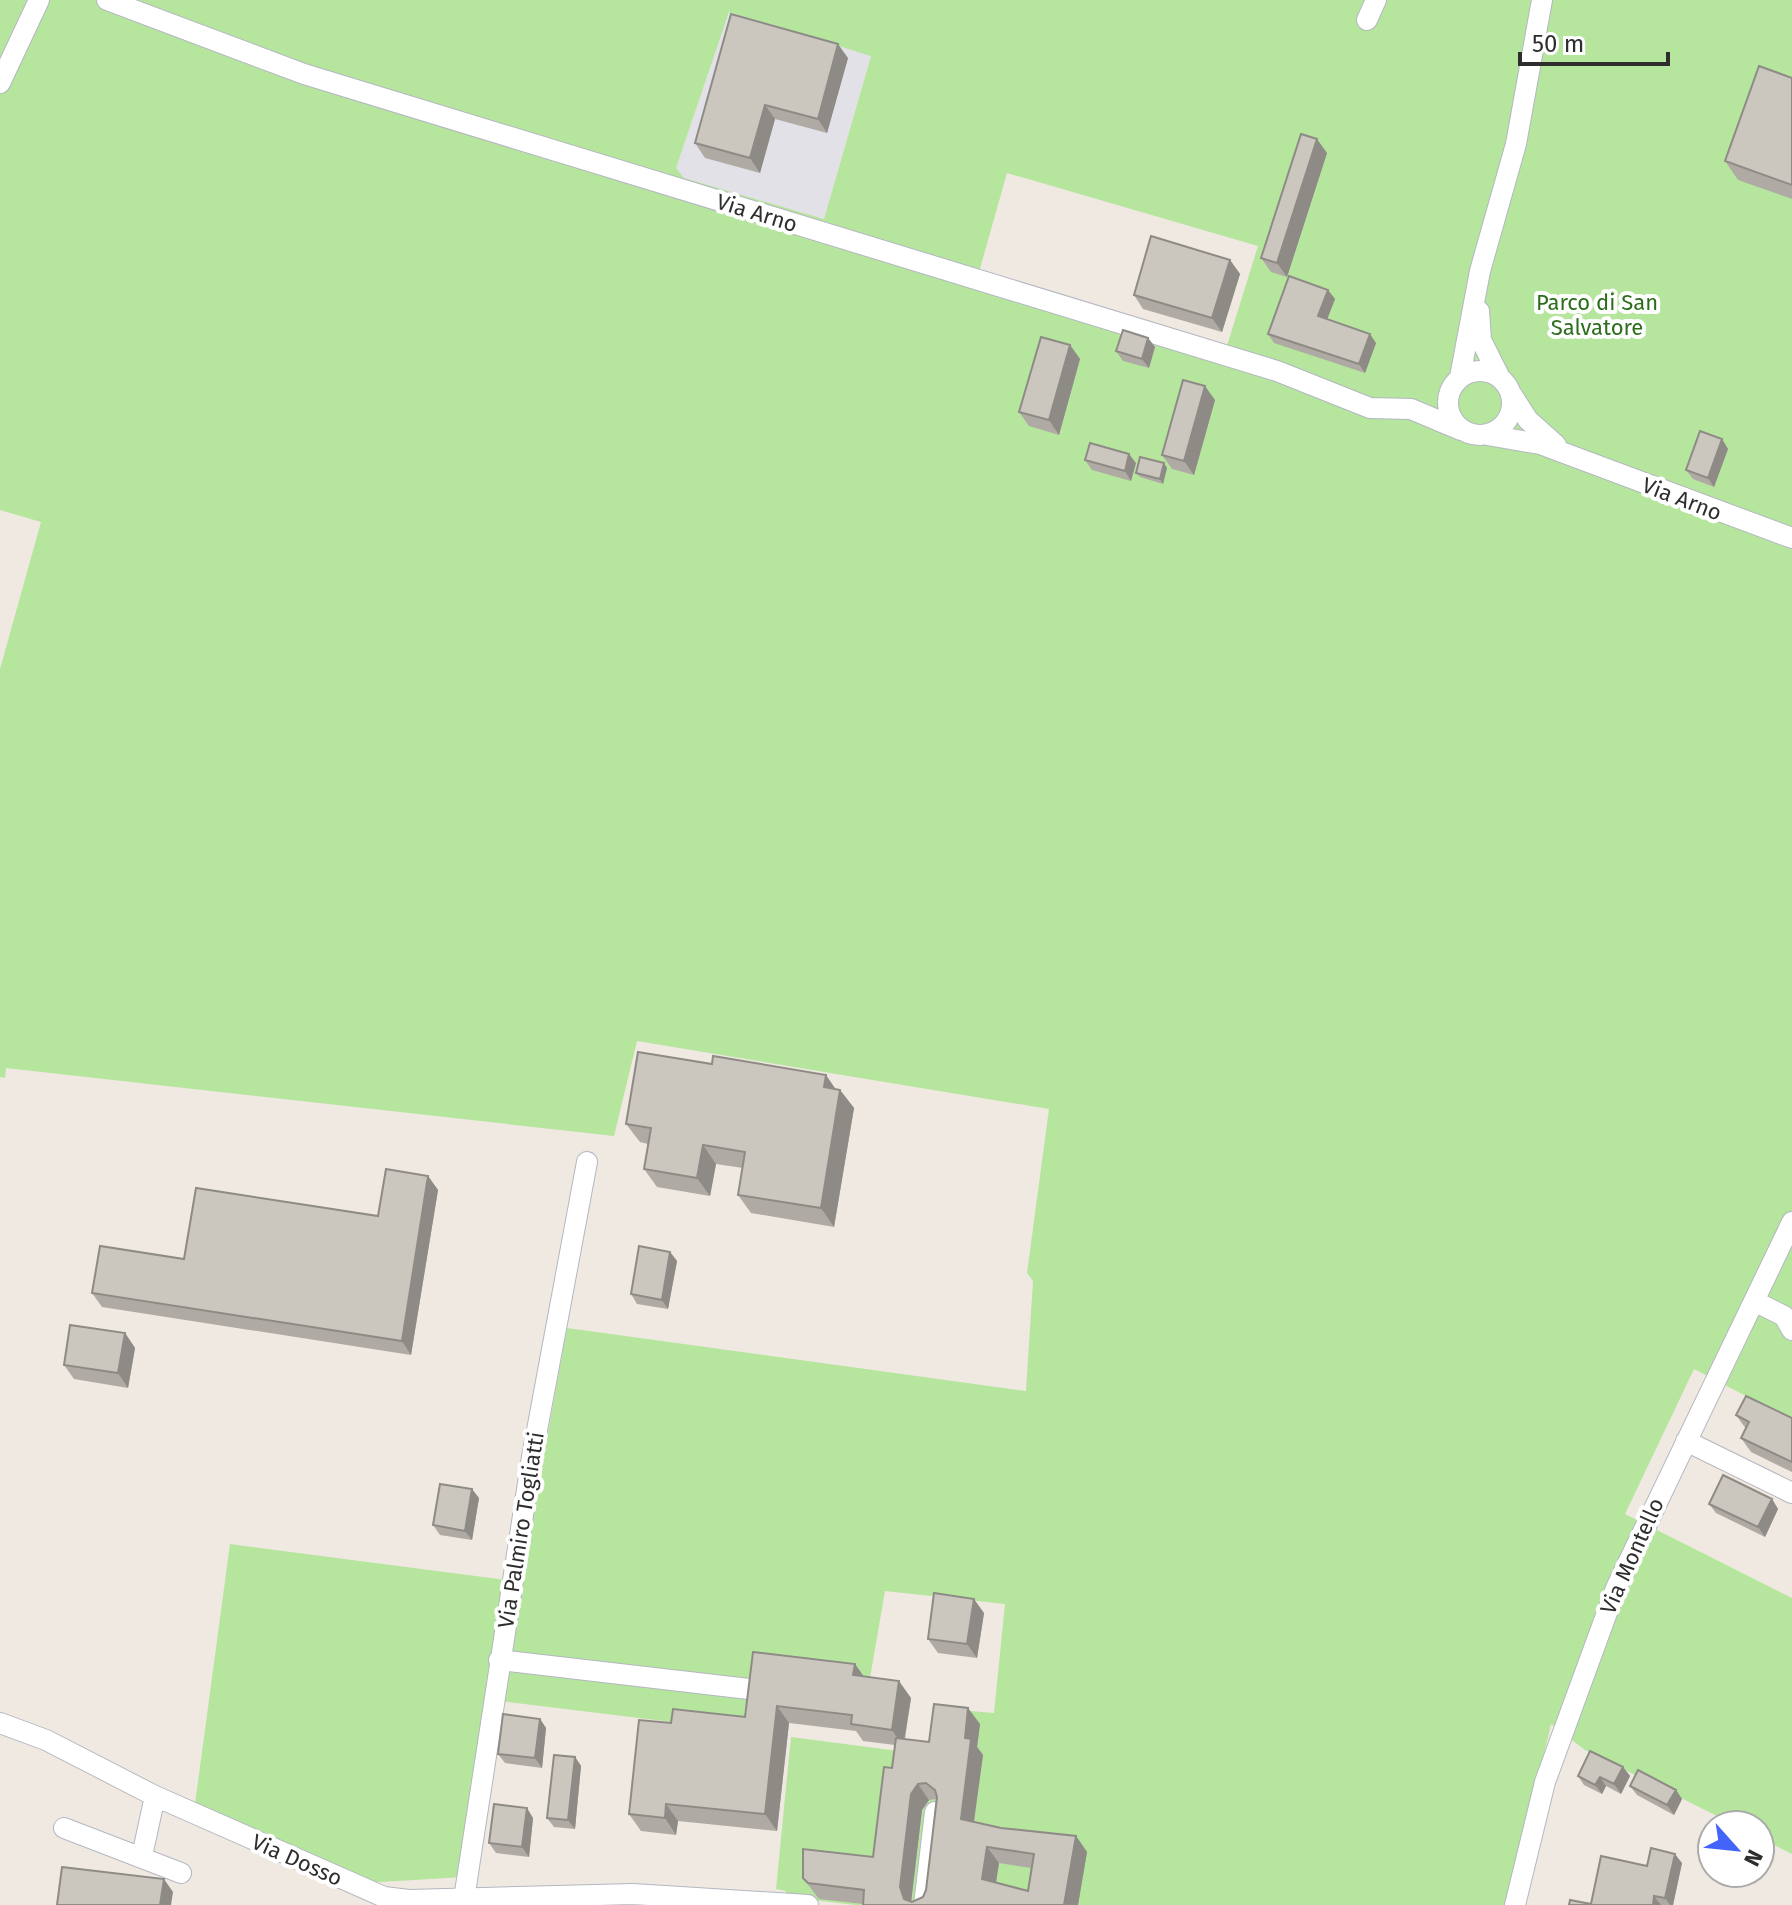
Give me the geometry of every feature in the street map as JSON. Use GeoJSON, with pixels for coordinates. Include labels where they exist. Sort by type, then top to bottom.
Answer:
{"type":"FeatureCollection","features":[{"type":"Feature","properties":{"kind":"street"},"geometry":{"type":"LineString","coordinates":[[0,83],[39,0]]}},
{"type":"Feature","properties":{"kind":"street","name":"Via Arno"},"geometry":{"type":"LineString","coordinates":[[107,0],[304,74],[1277,371],[1370,408],[1411,409],[1461,430]]}},
{"type":"Feature","properties":{"kind":"street"},"geometry":{"type":"LineString","coordinates":[[1367,20],[1376,0]]}},
{"type":"Feature","properties":{"kind":"street"},"geometry":{"type":"LineString","coordinates":[[1480,271],[1481,340],[1511,394],[1508,420],[1487,435],[1461,430],[1449,412],[1480,271],[1516,144],[1542,0]]}},
{"type":"Feature","properties":{"kind":"street"},"geometry":{"type":"LineString","coordinates":[[1455,384],[1479,370],[1499,376]]}},
{"type":"Feature","properties":{"kind":"street","name":"Via Arno"},"geometry":{"type":"LineString","coordinates":[[1411,409],[1455,384]]}},
{"type":"Feature","properties":{"kind":"street","name":"Via Arno"},"geometry":{"type":"LineString","coordinates":[[1511,394],[1528,420],[1548,440],[1573,456]]}},
{"type":"Feature","properties":{"kind":"street","name":"Via Arno"},"geometry":{"type":"LineString","coordinates":[[1487,435],[1520,438],[1792,538]]}},
{"type":"Feature","properties":{"kind":"street","name":"Via Palmiro Togliatti"},"geometry":{"type":"LineString","coordinates":[[464,1899],[499,1660],[587,1162]]}},
{"type":"Feature","properties":{"kind":"street","name":"Via Montello"},"geometry":{"type":"LineString","coordinates":[[1515,1905],[1545,1782],[1565,1720],[1616,1588],[1792,1222]]}},
{"type":"Feature","properties":{"kind":"street"},"geometry":{"type":"LineString","coordinates":[[1754,1301],[1784,1316],[1792,1330]]}},
{"type":"Feature","properties":{"kind":"street"},"geometry":{"type":"LineString","coordinates":[[1686,1441],[1792,1493]]}},
{"type":"Feature","properties":{"kind":"street"},"geometry":{"type":"LineString","coordinates":[[499,1660],[749,1689]]}},
{"type":"Feature","properties":{"kind":"street","name":"Via Dosso"},"geometry":{"type":"LineString","coordinates":[[0,1723],[46,1740],[155,1796],[383,1901],[633,1894],[808,1905]]}},
{"type":"Feature","properties":{"kind":"street"},"geometry":{"type":"LineString","coordinates":[[142,1856],[155,1796]]}},
{"type":"Feature","properties":{"kind":"street"},"geometry":{"type":"LineString","coordinates":[[924,1905],[935,1812]]}},
{"type":"Feature","properties":{"kind":"street"},"geometry":{"type":"LineString","coordinates":[[64,1828],[181,1873]]}},
{"type":"Feature","properties":{"kind":"shaded area"},"geometry":{"type":"Polygon","coordinates":[[[729,12],[871,55],[824,219],[683,178],[676,168],[729,12]]]}},
{"type":"Feature","properties":{"kind":"green space","name":"Parco di San Salvatore"},"geometry":{"type":"Polygon","coordinates":[[[0,0],[1792,0],[1792,1420],[1694,1369],[1625,1514],[1792,1598],[1792,1854],[1776,1846],[1776,1809],[1703,1809],[1585,1750],[1551,1724],[1509,1905],[856,1905],[786,1897],[786,1891],[776,1889],[791,1737],[929,1755],[937,1708],[994,1713],[1005,1604],[885,1591],[870,1678],[754,1732],[491,1700],[464,1877],[363,1883],[195,1804],[230,1544],[521,1582],[567,1328],[1026,1391],[1033,1281],[1027,1273],[1049,1109],[637,1041],[614,1136],[6,1068],[5,1078],[0,1077],[0,669],[41,522],[0,510],[0,0]],[[729,12],[676,168],[684,178],[824,219],[871,56],[729,12]],[[1007,173],[979,272],[1226,349],[1258,246],[1007,173]]]}},
{"type":"Feature","properties":{"kind":"building"},"geometry":{"type":"Polygon","coordinates":[[[731,14],[838,44],[818,119],[765,105],[750,158],[695,143],[731,14]]]}},
{"type":"Feature","properties":{"kind":"building"},"geometry":{"type":"Polygon","coordinates":[[[1759,66],[1792,78],[1792,185],[1725,161],[1759,66]]]}},
{"type":"Feature","properties":{"kind":"building"},"geometry":{"type":"Polygon","coordinates":[[[1301,134],[1317,139],[1277,263],[1261,258],[1301,134]]]}},
{"type":"Feature","properties":{"kind":"building"},"geometry":{"type":"Polygon","coordinates":[[[1151,236],[1230,260],[1212,318],[1134,295],[1151,236]]]}},
{"type":"Feature","properties":{"kind":"building"},"geometry":{"type":"Polygon","coordinates":[[[1289,276],[1328,290],[1318,316],[1370,334],[1359,364],[1268,334],[1289,276]]]}},
{"type":"Feature","properties":{"kind":"building"},"geometry":{"type":"Polygon","coordinates":[[[1123,330],[1148,338],[1142,359],[1116,351],[1123,330]]]}},
{"type":"Feature","properties":{"kind":"building"},"geometry":{"type":"Polygon","coordinates":[[[1041,337],[1070,345],[1049,420],[1019,412],[1041,337]]]}},
{"type":"Feature","properties":{"kind":"building"},"geometry":{"type":"Polygon","coordinates":[[[1183,380],[1205,386],[1184,461],[1162,455],[1183,380]]]}},
{"type":"Feature","properties":{"kind":"building"},"geometry":{"type":"Polygon","coordinates":[[[1700,431],[1722,439],[1708,478],[1686,470],[1700,431]]]}},
{"type":"Feature","properties":{"kind":"building"},"geometry":{"type":"Polygon","coordinates":[[[1090,443],[1129,454],[1125,471],[1085,460],[1090,443]]]}},
{"type":"Feature","properties":{"kind":"building"},"geometry":{"type":"Polygon","coordinates":[[[1140,457],[1164,463],[1160,479],[1136,473],[1140,457]]]}},
{"type":"Feature","properties":{"kind":"building"},"geometry":{"type":"Polygon","coordinates":[[[638,1052],[712,1064],[713,1056],[826,1075],[824,1087],[840,1090],[821,1208],[738,1195],[745,1152],[703,1145],[697,1178],[644,1169],[651,1128],[626,1124],[638,1052]]]}},
{"type":"Feature","properties":{"kind":"building"},"geometry":{"type":"Polygon","coordinates":[[[386,1169],[428,1176],[402,1341],[92,1293],[100,1246],[184,1259],[196,1188],[378,1216],[386,1169]]]}},
{"type":"Feature","properties":{"kind":"building"},"geometry":{"type":"Polygon","coordinates":[[[639,1246],[670,1252],[662,1300],[631,1294],[639,1246]]]}},
{"type":"Feature","properties":{"kind":"building"},"geometry":{"type":"Polygon","coordinates":[[[70,1325],[125,1333],[118,1373],[64,1365],[70,1325]]]}},
{"type":"Feature","properties":{"kind":"building"},"geometry":{"type":"Polygon","coordinates":[[[1746,1396],[1792,1418],[1792,1462],[1741,1438],[1749,1422],[1736,1415],[1746,1396]]]}},
{"type":"Feature","properties":{"kind":"building"},"geometry":{"type":"Polygon","coordinates":[[[1723,1475],[1772,1499],[1758,1527],[1709,1504],[1723,1475]]]}},
{"type":"Feature","properties":{"kind":"building"},"geometry":{"type":"Polygon","coordinates":[[[440,1484],[472,1489],[465,1531],[433,1525],[440,1484]]]}},
{"type":"Feature","properties":{"kind":"building"},"geometry":{"type":"Polygon","coordinates":[[[934,1593],[974,1599],[967,1644],[928,1639],[934,1593]]]}},
{"type":"Feature","properties":{"kind":"building"},"geometry":{"type":"Polygon","coordinates":[[[753,1652],[855,1664],[853,1675],[899,1681],[892,1730],[851,1724],[852,1715],[777,1706],[765,1814],[666,1804],[665,1818],[629,1814],[639,1720],[671,1723],[673,1709],[745,1717],[753,1652]]]}},
{"type":"Feature","properties":{"kind":"building"},"geometry":{"type":"Polygon","coordinates":[[[934,1704],[968,1708],[965,1738],[971,1739],[961,1819],[1001,1828],[1076,1836],[1064,1905],[863,1905],[864,1890],[808,1883],[803,1878],[803,1849],[873,1857],[884,1767],[892,1768],[896,1738],[929,1742],[934,1704]],[[926,1783],[918,1784],[911,1794],[900,1887],[904,1899],[912,1902],[923,1897],[926,1890],[937,1797],[935,1790],[926,1783]],[[987,1847],[982,1879],[1028,1891],[1034,1854],[987,1847]]]}},
{"type":"Feature","properties":{"kind":"building"},"geometry":{"type":"Polygon","coordinates":[[[503,1714],[540,1719],[535,1758],[498,1754],[503,1714]]]}},
{"type":"Feature","properties":{"kind":"building"},"geometry":{"type":"Polygon","coordinates":[[[1590,1751],[1623,1767],[1614,1784],[1600,1777],[1595,1785],[1578,1776],[1590,1751]]]}},
{"type":"Feature","properties":{"kind":"building"},"geometry":{"type":"Polygon","coordinates":[[[554,1755],[575,1757],[568,1820],[547,1818],[554,1755]]]}},
{"type":"Feature","properties":{"kind":"building"},"geometry":{"type":"Polygon","coordinates":[[[1638,1770],[1676,1790],[1667,1805],[1630,1786],[1638,1770]]]}},
{"type":"Feature","properties":{"kind":"building"},"geometry":{"type":"Polygon","coordinates":[[[494,1804],[527,1808],[522,1847],[489,1843],[494,1804]]]}},
{"type":"Feature","properties":{"kind":"building"},"geometry":{"type":"Polygon","coordinates":[[[1651,1848],[1675,1854],[1665,1898],[1654,1896],[1653,1905],[1569,1905],[1570,1900],[1591,1904],[1601,1856],[1647,1866],[1651,1848]]]}},
{"type":"Feature","properties":{"kind":"building"},"geometry":{"type":"Polygon","coordinates":[[[62,1867],[164,1879],[160,1905],[57,1905],[62,1867]]]}}]}
